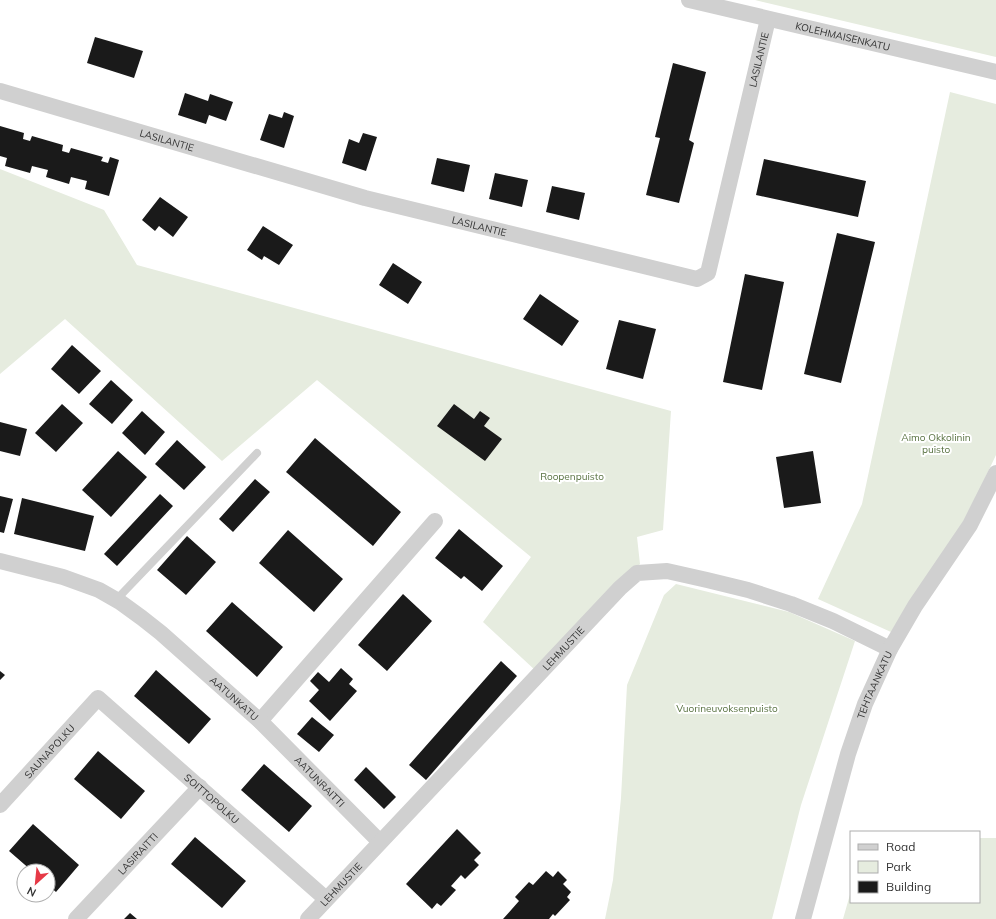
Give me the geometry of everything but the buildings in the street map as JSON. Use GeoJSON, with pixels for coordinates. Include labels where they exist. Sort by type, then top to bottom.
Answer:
{"type":"FeatureCollection","features":[{"type":"Feature","properties":{"kind":"street","name":"KOLEHMAISENKATU"},"geometry":{"type":"LineString","coordinates":[[690,0],[996,72]]}},
{"type":"Feature","properties":{"kind":"street","name":"LASILANTIE"},"geometry":{"type":"LineString","coordinates":[[0,91],[365,198],[697,279],[708,273],[768,19]]}},
{"type":"Feature","properties":{"kind":"street","name":"TEHTAANKATU"},"geometry":{"type":"LineString","coordinates":[[803,919],[848,754],[866,704],[890,649],[915,606],[970,525],[996,473]]}},
{"type":"Feature","properties":{"kind":"street","name":"AATUNKATU"},"geometry":{"type":"LineString","coordinates":[[0,561],[63,577],[99,590],[116,600],[142,618],[260,721],[435,521]]}},
{"type":"Feature","properties":{"kind":"street","name":"LEHMUSTIE"},"geometry":{"type":"LineString","coordinates":[[308,919],[519,697],[620,588],[637,573],[667,571],[748,590],[791,604],[833,621],[890,649]]}},
{"type":"Feature","properties":{"kind":"street","name":"SOITTOPOLKU"},"geometry":{"type":"LineString","coordinates":[[98,698],[326,899]]}},
{"type":"Feature","properties":{"kind":"street","name":"SAUNAPOLKU"},"geometry":{"type":"LineString","coordinates":[[0,805],[98,698]]}},
{"type":"Feature","properties":{"kind":"street","name":"AATUNRAITTI"},"geometry":{"type":"LineString","coordinates":[[260,721],[380,842]]}},
{"type":"Feature","properties":{"kind":"street","name":"LASIRAITTI"},"geometry":{"type":"LineString","coordinates":[[76,919],[200,787]]}},
{"type":"Feature","properties":{"kind":"lane"},"geometry":{"type":"LineString","coordinates":[[116,600],[257,453]]}},
{"type":"Feature","properties":{"kind":"green space"},"geometry":{"type":"Polygon","coordinates":[[[755,0],[996,0],[996,57],[755,0]]]}},
{"type":"Feature","properties":{"kind":"green space","name":"Aimo Okkolinin puisto"},"geometry":{"type":"Polygon","coordinates":[[[950,92],[996,104],[996,455],[965,520],[891,632],[818,599],[862,504],[950,92]]]}},
{"type":"Feature","properties":{"kind":"green space","name":"Roopenpuisto"},"geometry":{"type":"Polygon","coordinates":[[[0,169],[104,210],[137,265],[671,411],[663,530],[637,537],[640,564],[536,671],[483,622],[531,557],[317,380],[222,461],[65,319],[0,374],[0,169]]]}},
{"type":"Feature","properties":{"kind":"green space","name":"Vuorineuvoksenpuisto"},"geometry":{"type":"Polygon","coordinates":[[[676,584],[789,612],[855,641],[801,805],[772,919],[605,919],[613,880],[621,798],[627,685],[664,595],[676,584]]]}},
{"type":"Feature","properties":{"kind":"green space"},"geometry":{"type":"Polygon","coordinates":[[[980,838],[996,838],[996,919],[843,919],[850,894],[850,903],[980,903],[980,838]]]}}]}
